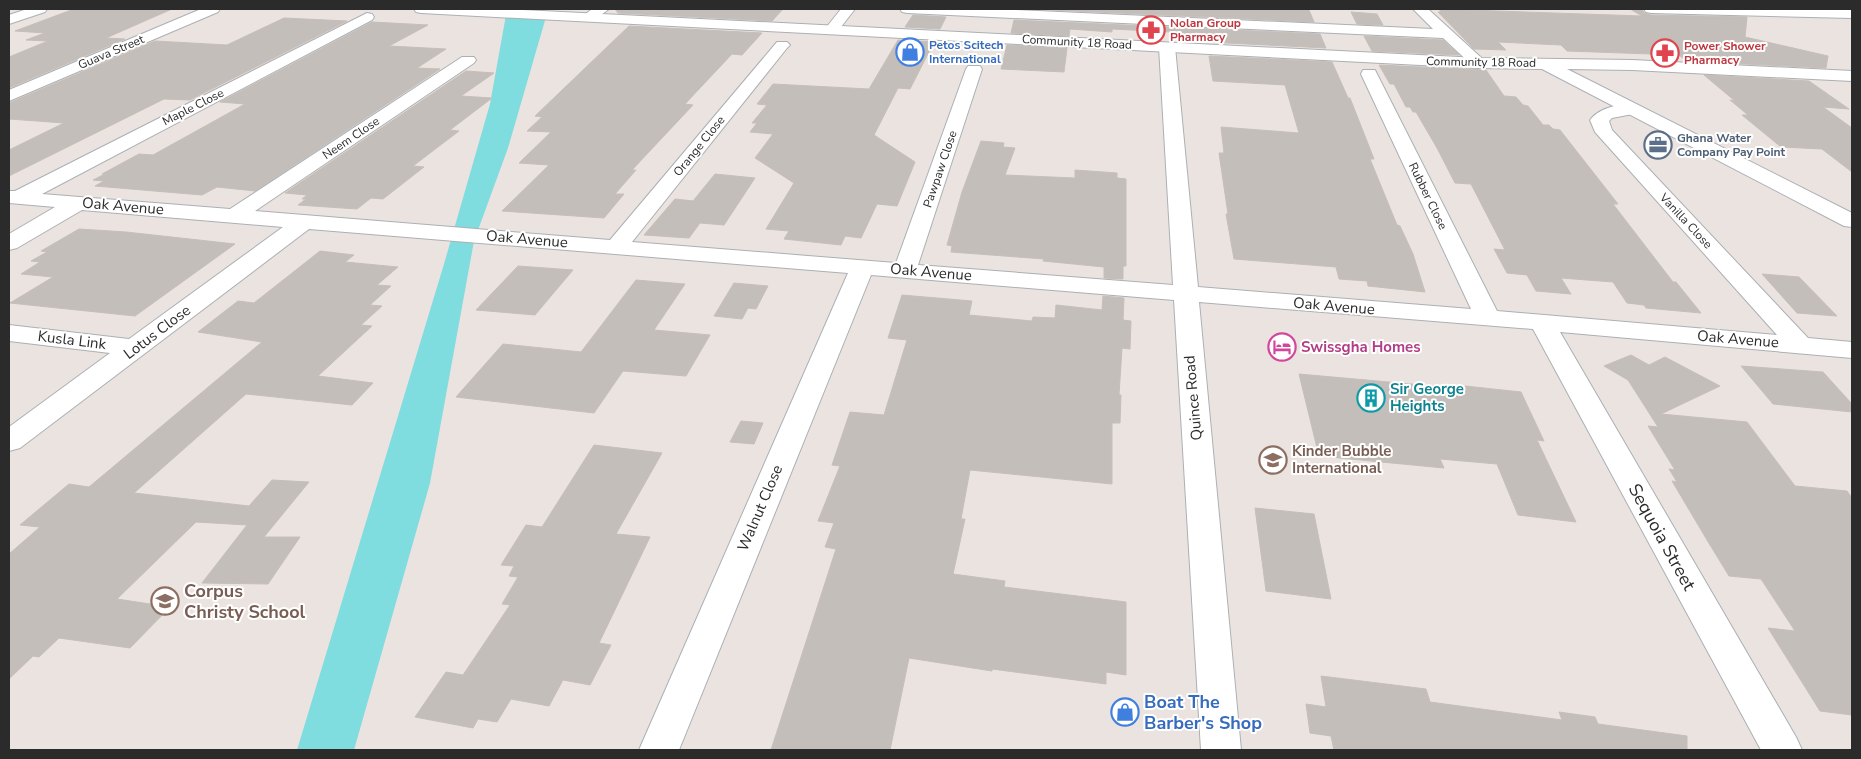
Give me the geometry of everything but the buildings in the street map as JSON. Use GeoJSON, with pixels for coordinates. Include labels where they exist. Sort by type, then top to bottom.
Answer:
{"type":"FeatureCollection","features":[{"type":"Feature","properties":{"kind":"street"},"geometry":{"type":"LineString","coordinates":[[9,20],[40,9]]}},
{"type":"Feature","properties":{"kind":"street","name":"Guava Street"},"geometry":{"type":"LineString","coordinates":[[9,96],[213,9]]}},
{"type":"Feature","properties":{"kind":"street","name":"Community 18 Road"},"geometry":{"type":"LineString","coordinates":[[421,9],[595,13],[832,29],[1479,63],[1592,64],[1852,76]]}},
{"type":"Feature","properties":{"kind":"street"},"geometry":{"type":"LineString","coordinates":[[832,29],[848,9]]}},
{"type":"Feature","properties":{"kind":"street"},"geometry":{"type":"LineString","coordinates":[[906,9],[1446,34]]}},
{"type":"Feature","properties":{"kind":"street"},"geometry":{"type":"LineString","coordinates":[[1420,9],[1479,63]]}},
{"type":"Feature","properties":{"kind":"street"},"geometry":{"type":"LineString","coordinates":[[1651,9],[1852,14]]}},
{"type":"Feature","properties":{"kind":"street"},"geometry":{"type":"LineString","coordinates":[[1056,40],[1061,16]]}},
{"type":"Feature","properties":{"kind":"street","name":"Maple Close"},"geometry":{"type":"LineString","coordinates":[[14,197],[367,17]]}},
{"type":"Feature","properties":{"kind":"street","name":"Orange Close"},"geometry":{"type":"LineString","coordinates":[[616,247],[782,45]]}},
{"type":"Feature","properties":{"kind":"street","name":"Quince Road"},"geometry":{"type":"LineString","coordinates":[[1167,46],[1184,294],[1221,750]]}},
{"type":"Feature","properties":{"kind":"street","name":"Neem Close"},"geometry":{"type":"LineString","coordinates":[[234,216],[468,60]]}},
{"type":"Feature","properties":{"kind":"street"},"geometry":{"type":"LineString","coordinates":[[1501,64],[1591,88]]}},
{"type":"Feature","properties":{"kind":"street"},"geometry":{"type":"LineString","coordinates":[[1542,64],[1852,221]]}},
{"type":"Feature","properties":{"kind":"street"},"geometry":{"type":"LineString","coordinates":[[1591,88],[1586,75],[1592,64]]}},
{"type":"Feature","properties":{"kind":"street","name":"Pawpaw Close"},"geometry":{"type":"LineString","coordinates":[[905,270],[974,69]]}},
{"type":"Feature","properties":{"kind":"street","name":"Rubber Close"},"geometry":{"type":"LineString","coordinates":[[1369,74],[1488,319]]}},
{"type":"Feature","properties":{"kind":"street","name":"Vanilla Close"},"geometry":{"type":"LineString","coordinates":[[1632,109],[1606,114],[1600,120],[1604,132],[1800,345]]}},
{"type":"Feature","properties":{"kind":"street","name":"Oak Avenue"},"geometry":{"type":"LineString","coordinates":[[14,197],[1852,350]]}},
{"type":"Feature","properties":{"kind":"street"},"geometry":{"type":"LineString","coordinates":[[9,243],[80,202]]}},
{"type":"Feature","properties":{"kind":"street","name":"Lotus Close"},"geometry":{"type":"LineString","coordinates":[[9,441],[304,222]]}},
{"type":"Feature","properties":{"kind":"street","name":"Walnut Close"},"geometry":{"type":"LineString","coordinates":[[658,750],[863,267]]}},
{"type":"Feature","properties":{"kind":"street","name":"Sequoia Street"},"geometry":{"type":"LineString","coordinates":[[1542,323],[1782,750]]}},
{"type":"Feature","properties":{"kind":"street","name":"Kusla Link"},"geometry":{"type":"LineString","coordinates":[[9,333],[136,348]]}},
{"type":"Feature","properties":{"kind":"water"},"geometry":{"type":"Polygon","coordinates":[[[506,15],[546,17],[508,148],[474,241],[430,483],[354,750],[297,750],[444,264],[490,104],[506,15]]]}},
{"type":"Feature","properties":{"kind":"place","name":"Nolan Group Pharmacy"},"geometry":{"type":"Point","coordinates":[1151,30]}},
{"type":"Feature","properties":{"kind":"place","name":"Petos Scitech International"},"geometry":{"type":"Point","coordinates":[910,52]}},
{"type":"Feature","properties":{"kind":"place","name":"Power Shower Pharmacy"},"geometry":{"type":"Point","coordinates":[1665,53]}},
{"type":"Feature","properties":{"kind":"place","name":"Ghana Water Company Pay Point"},"geometry":{"type":"Point","coordinates":[1658,145]}},
{"type":"Feature","properties":{"kind":"place","name":"Swissgha Homes"},"geometry":{"type":"Point","coordinates":[1282,347]}},
{"type":"Feature","properties":{"kind":"place","name":"Sir George Heights"},"geometry":{"type":"Point","coordinates":[1371,398]}},
{"type":"Feature","properties":{"kind":"place","name":"Kinder Bubble International"},"geometry":{"type":"Point","coordinates":[1273,460]}},
{"type":"Feature","properties":{"kind":"place","name":"Corpus Christy School"},"geometry":{"type":"Point","coordinates":[165,601]}},
{"type":"Feature","properties":{"kind":"place","name":"Boat The Barber's Shop"},"geometry":{"type":"Point","coordinates":[1125,712]}}]}
